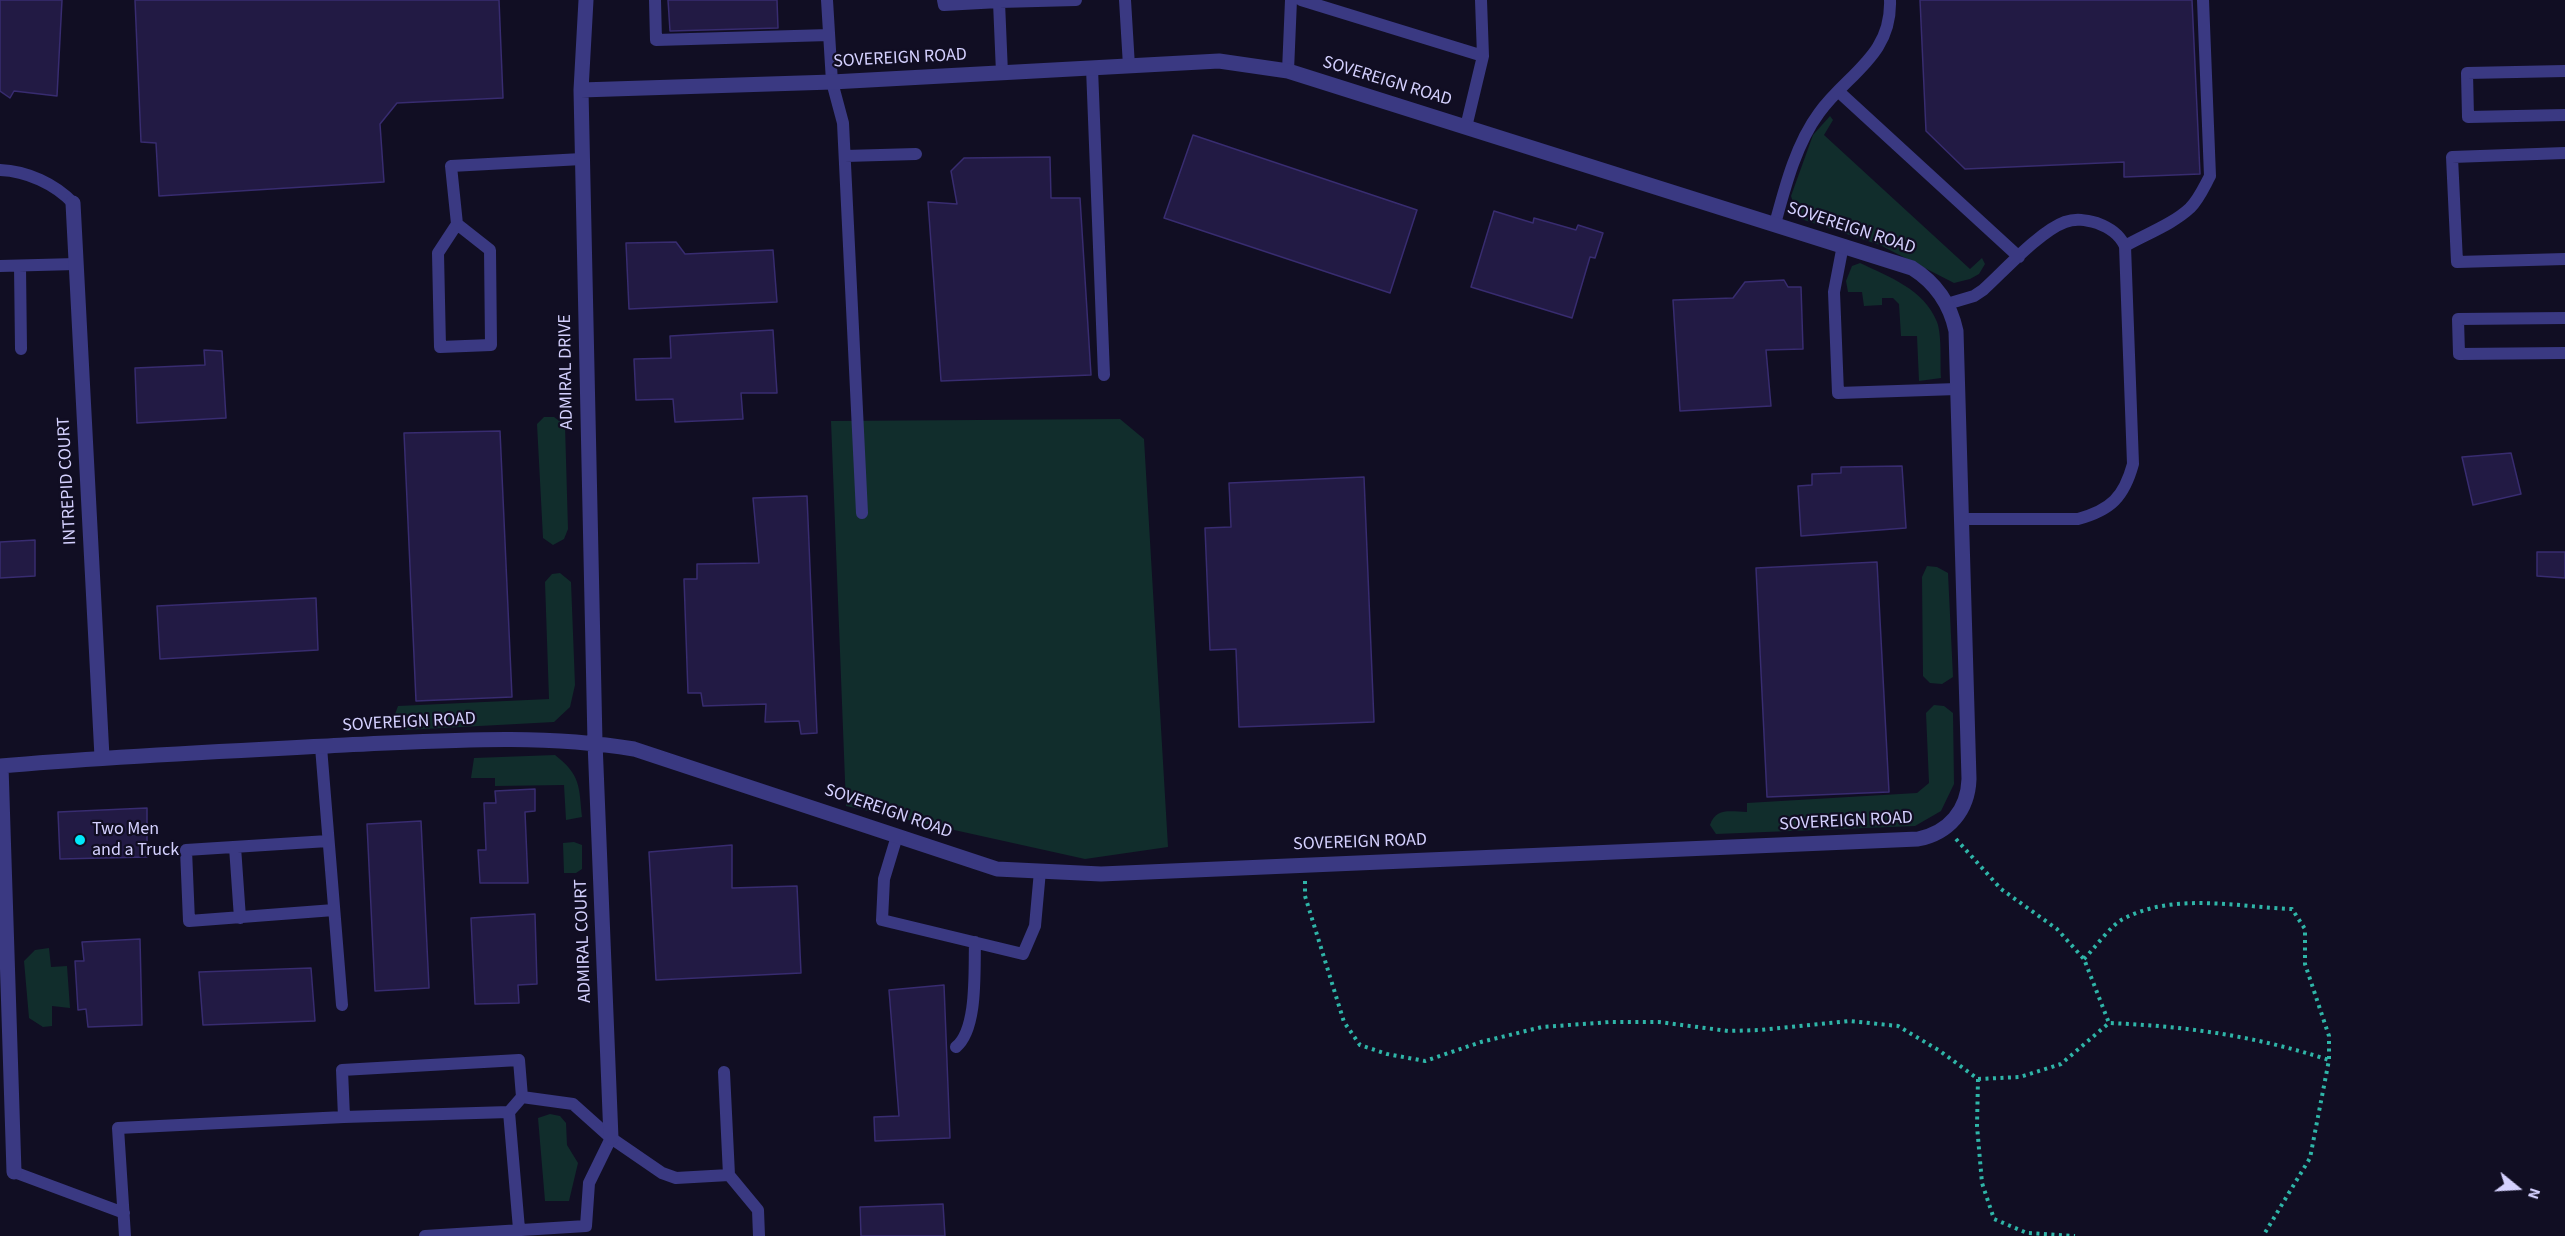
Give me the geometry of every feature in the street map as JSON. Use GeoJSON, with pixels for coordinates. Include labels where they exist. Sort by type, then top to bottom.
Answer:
{"type":"FeatureCollection","features":[{"type":"Feature","properties":{"kind":"street","name":"ADMIRAL DRIVE"},"geometry":{"type":"LineString","coordinates":[[586,0],[581,90],[595,742]]}},
{"type":"Feature","properties":{"kind":"street","name":"SOVEREIGN ROAD"},"geometry":{"type":"LineString","coordinates":[[0,766],[102,757],[509,738],[595,742],[634,748],[997,869],[1101,874],[1918,839],[1946,828],[1959,814],[1969,788],[1956,331],[1947,304],[1931,282],[1912,268],[1288,71],[1218,61],[832,82],[581,90]]}},
{"type":"Feature","properties":{"kind":"street","name":"INTREPID COURT"},"geometry":{"type":"LineString","coordinates":[[73,203],[102,757]]}},
{"type":"Feature","properties":{"kind":"street","name":"ADMIRAL COURT"},"geometry":{"type":"LineString","coordinates":[[595,742],[611,1138]]}},
{"type":"Feature","properties":{"kind":"street"},"geometry":{"type":"LineString","coordinates":[[0,766],[14,1172]]}},
{"type":"Feature","properties":{"kind":"lane"},"geometry":{"type":"LineString","coordinates":[[655,0],[656,39],[829,35]]}},
{"type":"Feature","properties":{"kind":"lane"},"geometry":{"type":"LineString","coordinates":[[827,0],[832,82],[843,123],[862,513]]}},
{"type":"Feature","properties":{"kind":"lane"},"geometry":{"type":"LineString","coordinates":[[944,0],[944,5],[999,1],[1076,0]]}},
{"type":"Feature","properties":{"kind":"lane"},"geometry":{"type":"LineString","coordinates":[[1125,0],[1129,66]]}},
{"type":"Feature","properties":{"kind":"lane"},"geometry":{"type":"LineString","coordinates":[[1288,71],[1292,0]]}},
{"type":"Feature","properties":{"kind":"lane"},"geometry":{"type":"LineString","coordinates":[[1301,0],[1483,56]]}},
{"type":"Feature","properties":{"kind":"lane"},"geometry":{"type":"LineString","coordinates":[[1466,127],[1483,56],[1481,0]]}},
{"type":"Feature","properties":{"kind":"lane"},"geometry":{"type":"LineString","coordinates":[[1774,224],[1800,147],[1818,114],[1881,44],[1888,25],[1890,0]]}},
{"type":"Feature","properties":{"kind":"lane"},"geometry":{"type":"LineString","coordinates":[[2125,246],[2172,221],[2190,208],[2199,197],[2210,176],[2203,0]]}},
{"type":"Feature","properties":{"kind":"lane"},"geometry":{"type":"LineString","coordinates":[[999,1],[1002,73]]}},
{"type":"Feature","properties":{"kind":"lane"},"geometry":{"type":"LineString","coordinates":[[1092,68],[1104,375]]}},
{"type":"Feature","properties":{"kind":"lane"},"geometry":{"type":"LineString","coordinates":[[2565,71],[2467,73],[2468,117],[2565,115]]}},
{"type":"Feature","properties":{"kind":"lane"},"geometry":{"type":"LineString","coordinates":[[1838,91],[2019,257]]}},
{"type":"Feature","properties":{"kind":"lane"},"geometry":{"type":"LineString","coordinates":[[2565,153],[2452,157],[2457,261],[2565,259]]}},
{"type":"Feature","properties":{"kind":"lane"},"geometry":{"type":"LineString","coordinates":[[845,156],[916,154]]}},
{"type":"Feature","properties":{"kind":"lane"},"geometry":{"type":"LineString","coordinates":[[457,224],[490,250],[491,345],[441,347],[438,253],[457,224],[450,166],[582,159]]}},
{"type":"Feature","properties":{"kind":"lane"},"geometry":{"type":"LineString","coordinates":[[0,170],[11,170],[60,189],[73,203]]}},
{"type":"Feature","properties":{"kind":"lane"},"geometry":{"type":"LineString","coordinates":[[1947,304],[1983,290],[2055,226],[2067,221],[2079,219],[2112,230],[2125,246],[2133,464],[2124,490],[2108,507],[2078,519],[1961,519]]}},
{"type":"Feature","properties":{"kind":"lane"},"geometry":{"type":"LineString","coordinates":[[1843,245],[1834,292],[1838,393],[1957,388]]}},
{"type":"Feature","properties":{"kind":"lane"},"geometry":{"type":"LineString","coordinates":[[0,266],[76,264]]}},
{"type":"Feature","properties":{"kind":"lane"},"geometry":{"type":"LineString","coordinates":[[20,266],[21,349]]}},
{"type":"Feature","properties":{"kind":"lane"},"geometry":{"type":"LineString","coordinates":[[2565,318],[2458,319],[2459,354],[2565,353]]}},
{"type":"Feature","properties":{"kind":"lane"},"geometry":{"type":"LineString","coordinates":[[321,747],[342,1005]]}},
{"type":"Feature","properties":{"kind":"lane"},"geometry":{"type":"LineString","coordinates":[[897,836],[884,879],[882,920],[1023,954],[1035,926],[1040,871]]}},
{"type":"Feature","properties":{"kind":"lane"},"geometry":{"type":"LineString","coordinates":[[328,841],[186,850],[189,921],[334,910]]}},
{"type":"Feature","properties":{"kind":"lane"},"geometry":{"type":"LineString","coordinates":[[235,847],[240,918]]}},
{"type":"Feature","properties":{"kind":"lane"},"geometry":{"type":"LineString","coordinates":[[956,1047],[965,1040],[972,1006],[975,942]]}},
{"type":"Feature","properties":{"kind":"lane"},"geometry":{"type":"LineString","coordinates":[[344,1117],[342,1070],[519,1060],[522,1097],[509,1112],[519,1229]]}},
{"type":"Feature","properties":{"kind":"lane"},"geometry":{"type":"LineString","coordinates":[[724,1072],[729,1175],[758,1210],[759,1236]]}},
{"type":"Feature","properties":{"kind":"lane"},"geometry":{"type":"LineString","coordinates":[[522,1097],[573,1104],[611,1138],[662,1173],[676,1178],[729,1175]]}},
{"type":"Feature","properties":{"kind":"lane"},"geometry":{"type":"LineString","coordinates":[[125,1236],[118,1128],[509,1112]]}},
{"type":"Feature","properties":{"kind":"lane"},"geometry":{"type":"LineString","coordinates":[[425,1236],[519,1229],[586,1231],[589,1183],[611,1138]]}},
{"type":"Feature","properties":{"kind":"lane"},"geometry":{"type":"LineString","coordinates":[[14,1172],[124,1213]]}},
{"type":"Feature","properties":{"kind":"path"},"geometry":{"type":"LineString","coordinates":[[1946,828],[2001,889],[2057,929],[2084,959],[2109,1023]]}},
{"type":"Feature","properties":{"kind":"path"},"geometry":{"type":"LineString","coordinates":[[1304,865],[1305,896],[1344,1022],[1360,1045],[1387,1054],[1425,1061],[1481,1042],[1542,1027],[1610,1022],[1659,1022],[1728,1031],[1849,1021],[1898,1026],[1940,1051],[1978,1079],[2020,1077],[2061,1064],[2109,1023],[2154,1025],[2232,1034],[2329,1060]]}},
{"type":"Feature","properties":{"kind":"path"},"geometry":{"type":"LineString","coordinates":[[2084,959],[2121,920],[2154,908],[2206,903],[2292,909],[2305,930],[2305,964],[2329,1036],[2329,1060],[2310,1158],[2263,1236]]}},
{"type":"Feature","properties":{"kind":"path"},"geometry":{"type":"LineString","coordinates":[[1978,1079],[1977,1125],[1982,1183],[1994,1219],[2027,1233],[2075,1236]]}},
{"type":"Feature","properties":{"kind":"green space"},"geometry":{"type":"Polygon","coordinates":[[[1830,116],[1833,120],[1824,135],[1970,269],[1982,258],[1985,264],[1979,274],[1954,283],[1880,245],[1798,218],[1791,196],[1813,135],[1830,116]]]}},
{"type":"Feature","properties":{"kind":"green space"},"geometry":{"type":"Polygon","coordinates":[[[1860,263],[1894,279],[1924,301],[1937,322],[1940,334],[1941,378],[1919,381],[1917,336],[1901,336],[1899,304],[1893,298],[1882,298],[1882,305],[1864,306],[1862,292],[1848,292],[1846,281],[1852,266],[1860,263]]]}},
{"type":"Feature","properties":{"kind":"green space"},"geometry":{"type":"Polygon","coordinates":[[[544,417],[554,417],[565,425],[568,529],[564,539],[553,545],[543,538],[537,424],[544,417]]]}},
{"type":"Feature","properties":{"kind":"green space"},"geometry":{"type":"Polygon","coordinates":[[[1120,419],[1144,439],[1168,847],[1085,859],[846,806],[831,421],[1120,419]]]}},
{"type":"Feature","properties":{"kind":"green space"},"geometry":{"type":"Polygon","coordinates":[[[1927,566],[1937,567],[1948,573],[1953,677],[1942,684],[1930,683],[1923,676],[1922,577],[1927,566]]]}},
{"type":"Feature","properties":{"kind":"green space"},"geometry":{"type":"Polygon","coordinates":[[[560,573],[571,582],[575,685],[570,707],[554,722],[405,730],[397,725],[394,717],[398,706],[549,699],[545,582],[552,574],[560,573]]]}},
{"type":"Feature","properties":{"kind":"green space"},"geometry":{"type":"Polygon","coordinates":[[[1934,705],[1944,706],[1953,713],[1954,784],[1941,811],[1915,826],[1716,834],[1710,825],[1720,813],[1747,812],[1747,803],[1917,793],[1929,783],[1926,713],[1934,705]]]}},
{"type":"Feature","properties":{"kind":"green space"},"geometry":{"type":"Polygon","coordinates":[[[555,755],[574,775],[582,817],[566,820],[564,785],[495,786],[495,778],[471,778],[474,758],[555,755]]]}},
{"type":"Feature","properties":{"kind":"green space"},"geometry":{"type":"Polygon","coordinates":[[[574,842],[582,845],[582,869],[576,873],[564,873],[563,843],[574,842]]]}},
{"type":"Feature","properties":{"kind":"green space"},"geometry":{"type":"Polygon","coordinates":[[[49,948],[51,967],[67,966],[70,1008],[52,1006],[52,1026],[43,1027],[29,1018],[24,961],[35,950],[49,948]]]}},
{"type":"Feature","properties":{"kind":"green space"},"geometry":{"type":"Polygon","coordinates":[[[550,1114],[560,1116],[566,1123],[567,1145],[578,1163],[569,1201],[545,1201],[538,1118],[550,1114]]]}},
{"type":"Feature","properties":{"kind":"building"},"geometry":{"type":"Polygon","coordinates":[[[0,0],[62,0],[57,96],[14,91],[10,98],[0,91],[0,0]]]}},
{"type":"Feature","properties":{"kind":"building"},"geometry":{"type":"Polygon","coordinates":[[[135,0],[499,0],[503,98],[397,103],[380,124],[384,182],[159,196],[156,143],[141,142],[135,0]]]}},
{"type":"Feature","properties":{"kind":"building"},"geometry":{"type":"Polygon","coordinates":[[[668,0],[777,0],[778,28],[670,31],[668,0]]]}},
{"type":"Feature","properties":{"kind":"building"},"geometry":{"type":"Polygon","coordinates":[[[1920,0],[2192,0],[2200,174],[2124,177],[2124,162],[1965,169],[1926,131],[1920,0]]]}},
{"type":"Feature","properties":{"kind":"building"},"geometry":{"type":"Polygon","coordinates":[[[1193,135],[1417,210],[1390,293],[1164,218],[1193,135]]]}},
{"type":"Feature","properties":{"kind":"building"},"geometry":{"type":"Polygon","coordinates":[[[1050,157],[1051,198],[1080,198],[1091,375],[941,381],[928,202],[957,204],[951,171],[964,158],[1050,157]]]}},
{"type":"Feature","properties":{"kind":"building"},"geometry":{"type":"Polygon","coordinates":[[[1494,211],[1533,223],[1534,218],[1576,230],[1578,225],[1603,233],[1595,258],[1590,257],[1572,318],[1471,287],[1494,211]]]}},
{"type":"Feature","properties":{"kind":"building"},"geometry":{"type":"Polygon","coordinates":[[[676,242],[685,254],[773,250],[777,302],[629,309],[626,243],[676,242]]]}},
{"type":"Feature","properties":{"kind":"building"},"geometry":{"type":"Polygon","coordinates":[[[1784,280],[1788,287],[1801,287],[1803,349],[1766,350],[1771,406],[1680,411],[1673,300],[1733,298],[1745,282],[1784,280]]]}},
{"type":"Feature","properties":{"kind":"building"},"geometry":{"type":"Polygon","coordinates":[[[773,330],[777,393],[741,393],[743,419],[675,422],[673,399],[636,400],[634,359],[671,358],[670,336],[773,330]]]}},
{"type":"Feature","properties":{"kind":"building"},"geometry":{"type":"Polygon","coordinates":[[[204,350],[222,351],[226,418],[137,423],[135,368],[205,365],[204,350]]]}},
{"type":"Feature","properties":{"kind":"building"},"geometry":{"type":"Polygon","coordinates":[[[500,431],[512,697],[416,701],[404,433],[500,431]]]}},
{"type":"Feature","properties":{"kind":"building"},"geometry":{"type":"Polygon","coordinates":[[[2511,453],[2521,494],[2473,505],[2462,457],[2511,453]]]}},
{"type":"Feature","properties":{"kind":"building"},"geometry":{"type":"Polygon","coordinates":[[[1902,466],[1906,528],[1801,536],[1798,486],[1812,485],[1812,474],[1841,473],[1841,467],[1902,466]]]}},
{"type":"Feature","properties":{"kind":"building"},"geometry":{"type":"Polygon","coordinates":[[[1364,477],[1374,722],[1239,727],[1236,649],[1210,650],[1205,528],[1231,527],[1229,483],[1364,477]]]}},
{"type":"Feature","properties":{"kind":"building"},"geometry":{"type":"Polygon","coordinates":[[[807,496],[817,733],[801,734],[799,721],[765,722],[766,704],[703,706],[701,693],[688,693],[684,579],[697,579],[697,564],[759,563],[753,498],[807,496]]]}},
{"type":"Feature","properties":{"kind":"building"},"geometry":{"type":"Polygon","coordinates":[[[35,540],[35,576],[0,578],[0,542],[35,540]]]}},
{"type":"Feature","properties":{"kind":"building"},"geometry":{"type":"Polygon","coordinates":[[[2537,552],[2565,552],[2565,578],[2537,576],[2537,552]]]}},
{"type":"Feature","properties":{"kind":"building"},"geometry":{"type":"Polygon","coordinates":[[[1877,562],[1889,792],[1767,797],[1756,568],[1877,562]]]}},
{"type":"Feature","properties":{"kind":"building"},"geometry":{"type":"Polygon","coordinates":[[[316,598],[318,650],[160,659],[157,606],[316,598]]]}},
{"type":"Feature","properties":{"kind":"building"},"geometry":{"type":"Polygon","coordinates":[[[535,789],[535,811],[525,812],[528,883],[480,883],[478,850],[486,850],[484,803],[496,803],[495,791],[535,789]]]}},
{"type":"Feature","properties":{"kind":"building"},"geometry":{"type":"Polygon","coordinates":[[[147,808],[147,857],[60,859],[58,812],[147,808]]]}},
{"type":"Feature","properties":{"kind":"building"},"geometry":{"type":"Polygon","coordinates":[[[421,821],[429,988],[375,991],[367,824],[421,821]]]}},
{"type":"Feature","properties":{"kind":"building"},"geometry":{"type":"Polygon","coordinates":[[[732,845],[732,888],[797,886],[801,973],[656,980],[649,852],[732,845]]]}},
{"type":"Feature","properties":{"kind":"building"},"geometry":{"type":"Polygon","coordinates":[[[535,914],[537,984],[518,985],[519,1003],[475,1004],[471,918],[535,914]]]}},
{"type":"Feature","properties":{"kind":"building"},"geometry":{"type":"Polygon","coordinates":[[[140,939],[142,1025],[88,1027],[86,1009],[78,1010],[75,961],[84,961],[82,942],[140,939]]]}},
{"type":"Feature","properties":{"kind":"building"},"geometry":{"type":"Polygon","coordinates":[[[311,968],[315,1021],[203,1025],[199,972],[311,968]]]}},
{"type":"Feature","properties":{"kind":"building"},"geometry":{"type":"Polygon","coordinates":[[[944,985],[950,1138],[875,1141],[874,1117],[899,1116],[889,990],[944,985]]]}},
{"type":"Feature","properties":{"kind":"building"},"geometry":{"type":"Polygon","coordinates":[[[943,1204],[945,1236],[861,1236],[860,1207],[943,1204]]]}},
{"type":"Feature","properties":{"kind":"place","name":"Two Men and a Truck"},"geometry":{"type":"Point","coordinates":[80,840]}}]}
